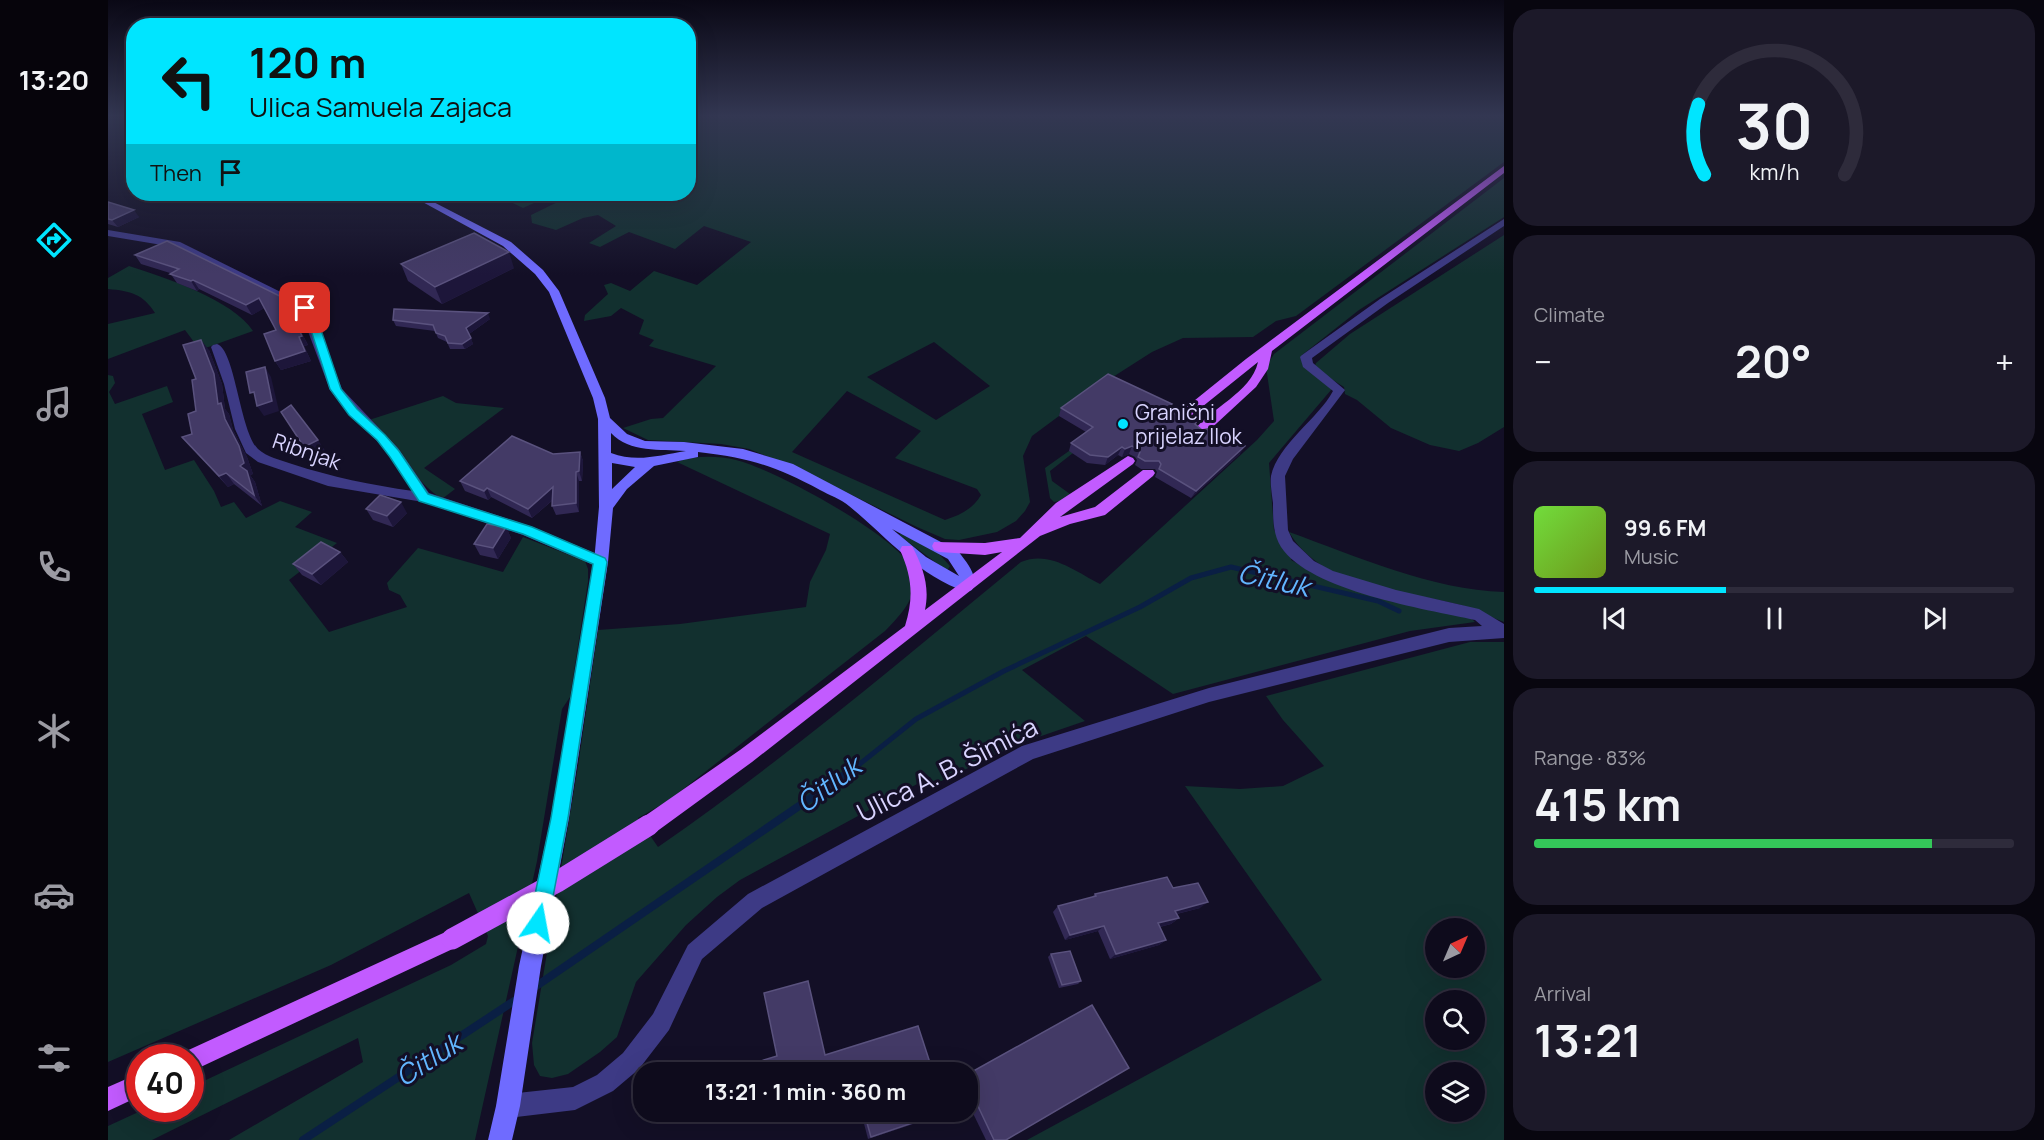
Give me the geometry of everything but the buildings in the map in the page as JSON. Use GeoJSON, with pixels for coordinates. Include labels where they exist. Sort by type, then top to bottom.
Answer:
{"type":"FeatureCollection","features":[{"type":"Feature","properties":{"kind":"main road"},"geometry":{"type":"LineString","coordinates":[[1178,420],[1250,362],[1504,169]]}},
{"type":"Feature","properties":{"kind":"main road"},"geometry":{"type":"LineString","coordinates":[[425,201],[507,244],[539,272],[554,291],[599,398],[604,419],[606,507],[601,562],[560,818],[521,1012],[508,1106],[500,1140]]}},
{"type":"Feature","properties":{"kind":"main road"},"geometry":{"type":"LineString","coordinates":[[1199,432],[1252,384],[1262,369],[1266,351]]}},
{"type":"Feature","properties":{"kind":"main road"},"geometry":{"type":"LineString","coordinates":[[604,419],[622,437],[644,445]]}},
{"type":"Feature","properties":{"kind":"main road"},"geometry":{"type":"LineString","coordinates":[[606,456],[620,449],[644,445],[684,446],[743,453],[788,467],[939,546],[961,564],[966,573],[967,586]]}},
{"type":"Feature","properties":{"kind":"main road"},"geometry":{"type":"LineString","coordinates":[[606,456],[618,462],[634,465],[651,463],[668,457],[722,451]]}},
{"type":"Feature","properties":{"kind":"main road"},"geometry":{"type":"LineString","coordinates":[[204,1055],[452,939],[557,882],[650,825],[746,756],[967,586],[1029,538],[1061,507],[1128,461]]}},
{"type":"Feature","properties":{"kind":"main road"},"geometry":{"type":"LineString","coordinates":[[606,507],[622,486],[651,463]]}},
{"type":"Feature","properties":{"kind":"main road"},"geometry":{"type":"LineString","coordinates":[[939,546],[985,549],[1029,538],[1066,520],[1100,511],[1148,473]]}},
{"type":"Feature","properties":{"kind":"main road"},"geometry":{"type":"LineString","coordinates":[[854,503],[908,550],[941,574],[967,586]]}},
{"type":"Feature","properties":{"kind":"main road"},"geometry":{"type":"LineString","coordinates":[[908,550],[922,585],[920,604],[912,627]]}},
{"type":"Feature","properties":{"kind":"main road"},"geometry":{"type":"LineString","coordinates":[[108,1099],[126,1091]]}},
{"type":"Feature","properties":{"kind":"street"},"geometry":{"type":"LineString","coordinates":[[1502,631],[1479,615],[1363,587],[1309,565],[1296,555],[1281,530],[1278,476],[1287,457],[1331,404],[1339,390],[1306,364],[1306,357],[1384,301],[1504,222]]}},
{"type":"Feature","properties":{"kind":"street"},"geometry":{"type":"LineString","coordinates":[[108,233],[176,244],[201,254],[305,308],[314,324],[336,389],[353,412],[381,437],[395,454],[424,497]]}},
{"type":"Feature","properties":{"kind":"street","name":"Ribnjak"},"geometry":{"type":"LineString","coordinates":[[217,347],[230,384],[241,429],[251,450],[279,465],[328,481],[424,497],[528,531],[601,562]]}},
{"type":"Feature","properties":{"kind":"street","name":"Ulica A. B. Šimića"},"geometry":{"type":"LineString","coordinates":[[508,1106],[575,1098],[605,1083],[632,1061],[661,1022],[695,952],[755,901],[1028,752],[1209,695],[1449,635],[1502,631]]}},
{"type":"Feature","properties":{"kind":"green space"},"geometry":{"type":"Polygon","coordinates":[[[696,168],[1496,168],[1296,316],[1276,321],[1253,337],[1183,338],[1152,352],[1105,382],[1032,436],[1023,456],[1030,502],[1016,521],[997,532],[959,540],[945,539],[917,527],[803,471],[749,449],[721,444],[648,440],[623,428],[651,419],[663,418],[716,366],[649,346],[654,340],[639,334],[644,320],[621,308],[611,316],[584,321],[585,315],[608,294],[604,285],[611,283],[630,291],[654,271],[697,285],[751,242],[704,226],[675,249],[629,232],[600,247],[589,243],[616,226],[598,215],[583,218],[556,230],[532,223],[531,215],[560,201],[696,201],[696,168]],[[934,342],[867,377],[936,420],[990,386],[934,342]],[[847,391],[792,452],[945,520],[966,511],[981,495],[977,489],[895,458],[921,431],[847,391]]]}},
{"type":"Feature","properties":{"kind":"green space"},"geometry":{"type":"Polygon","coordinates":[[[1504,178],[1504,217],[1359,310],[1302,355],[1303,365],[1331,386],[1331,390],[1269,463],[1274,530],[1292,556],[1291,560],[1326,579],[1470,617],[1475,622],[1410,631],[1173,694],[1086,636],[1022,670],[1085,721],[1018,744],[935,784],[930,777],[740,880],[686,925],[636,982],[617,1037],[568,1074],[552,1078],[540,1076],[534,1065],[532,1043],[598,630],[680,624],[806,607],[810,582],[826,550],[830,534],[677,462],[706,457],[736,460],[803,489],[859,522],[901,554],[911,568],[914,587],[908,603],[885,631],[668,801],[638,818],[658,847],[797,744],[1021,562],[1031,559],[1052,560],[1100,584],[1257,440],[1274,421],[1266,367],[1274,354],[1504,178]]]}},
{"type":"Feature","properties":{"kind":"green space"},"geometry":{"type":"Polygon","coordinates":[[[508,201],[538,201],[523,208],[508,201]]]}},
{"type":"Feature","properties":{"kind":"green space"},"geometry":{"type":"Polygon","coordinates":[[[1504,235],[1504,427],[1478,443],[1459,451],[1430,445],[1391,428],[1357,400],[1345,394],[1344,387],[1314,368],[1316,363],[1350,334],[1504,235]]]}},
{"type":"Feature","properties":{"kind":"green space"},"geometry":{"type":"Polygon","coordinates":[[[129,266],[197,291],[230,309],[253,331],[200,350],[185,330],[108,359],[108,324],[155,313],[136,295],[108,289],[108,278],[129,266]]]}},
{"type":"Feature","properties":{"kind":"green space"},"geometry":{"type":"Polygon","coordinates":[[[108,375],[113,376],[115,383],[109,392],[115,404],[167,386],[173,402],[142,414],[165,470],[194,460],[214,491],[221,507],[234,502],[246,518],[280,501],[312,512],[295,527],[337,543],[289,580],[329,632],[407,607],[400,595],[389,590],[387,583],[418,548],[503,572],[523,537],[585,561],[588,569],[588,582],[570,697],[562,709],[537,861],[475,1140],[229,1140],[363,1062],[358,1038],[204,1114],[204,1081],[451,965],[486,944],[488,936],[469,893],[331,965],[149,1044],[126,1044],[126,1054],[108,1062],[108,375]]]}},
{"type":"Feature","properties":{"kind":"green space"},"geometry":{"type":"Polygon","coordinates":[[[443,396],[456,403],[504,408],[424,468],[455,489],[442,499],[422,482],[369,420],[443,396]]]}},
{"type":"Feature","properties":{"kind":"green space"},"geometry":{"type":"Polygon","coordinates":[[[1069,451],[1073,453],[1050,471],[1052,481],[1070,494],[1054,502],[1050,498],[1045,468],[1069,451]]]}},
{"type":"Feature","properties":{"kind":"green space"},"geometry":{"type":"Polygon","coordinates":[[[1289,532],[1367,561],[1422,578],[1477,590],[1504,592],[1504,622],[1463,606],[1387,590],[1342,576],[1321,565],[1303,551],[1289,532]]]}},
{"type":"Feature","properties":{"kind":"green space"},"geometry":{"type":"Polygon","coordinates":[[[902,533],[939,554],[950,566],[947,571],[899,535],[902,533]]]}},
{"type":"Feature","properties":{"kind":"green space"},"geometry":{"type":"Polygon","coordinates":[[[1470,642],[1504,642],[1504,1140],[1027,1140],[1322,980],[1185,786],[1240,789],[1283,786],[1324,766],[1283,720],[1266,696],[1470,642]]]}},
{"type":"Feature","properties":{"kind":"green space"},"geometry":{"type":"Polygon","coordinates":[[[126,1118],[126,1122],[188,1122],[152,1140],[108,1140],[108,1126],[126,1118]]]}},
{"type":"Feature","properties":{"kind":"waterway","name":"Čitluk"},"geometry":{"type":"LineString","coordinates":[[851,771],[916,719],[1004,671],[1140,607],[1191,578],[1231,567],[1378,601],[1399,611]]}},
{"type":"Feature","properties":{"kind":"waterway","name":"Čitluk"},"geometry":{"type":"LineString","coordinates":[[532,989],[853,769]]}},
{"type":"Feature","properties":{"kind":"waterway","name":"Čitluk"},"geometry":{"type":"LineString","coordinates":[[303,1140],[517,999]]}},
{"type":"Feature","properties":{"kind":"place","name":"Granični prijelaz Ilok"},"geometry":{"type":"Point","coordinates":[1123,424]}},
{"type":"Feature","properties":{"kind":"route"},"geometry":{"type":"LineString","coordinates":[[305,308],[314,324],[336,389],[353,412],[381,437],[395,454],[424,497],[528,531],[601,562],[560,818],[538,923]]}}]}
